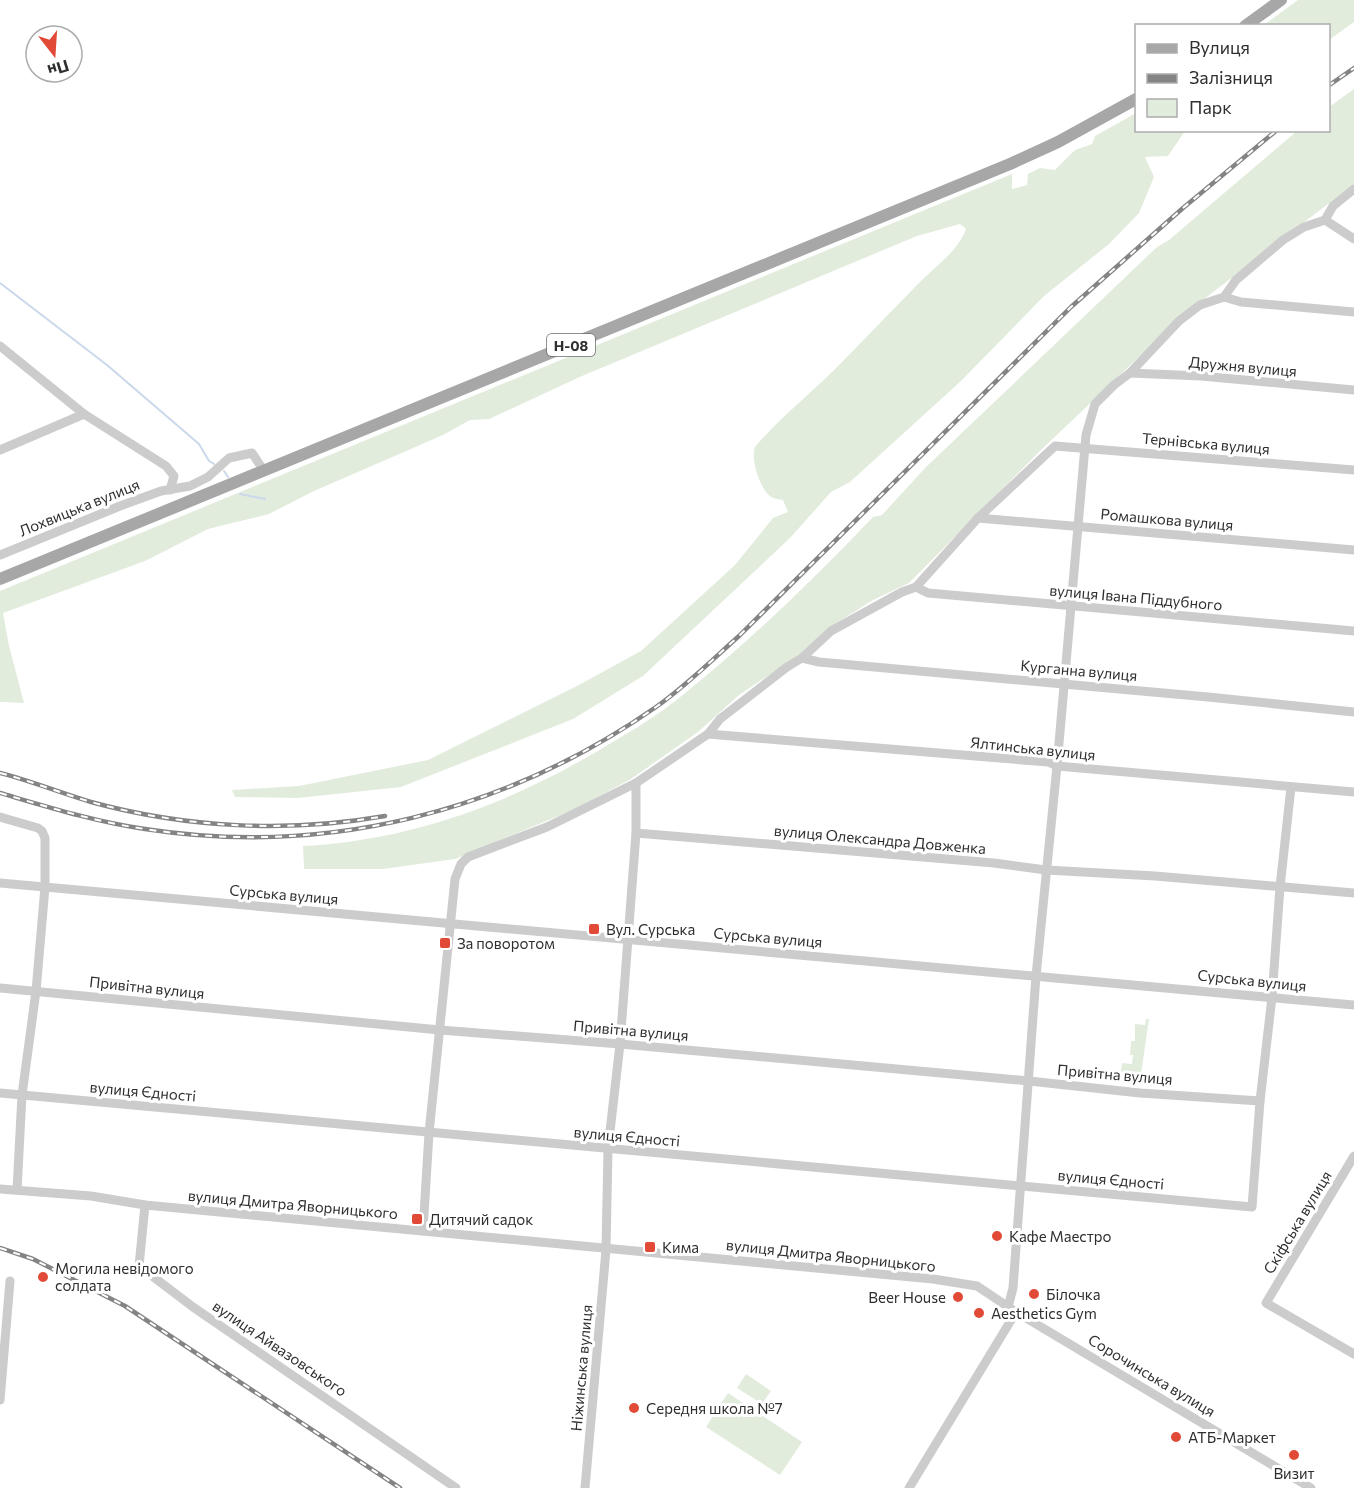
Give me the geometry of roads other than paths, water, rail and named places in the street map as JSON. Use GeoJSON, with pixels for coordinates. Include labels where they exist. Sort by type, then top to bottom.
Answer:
{"type":"FeatureCollection","features":[{"type":"Feature","properties":{"kind":"main road"},"geometry":{"type":"LineString","coordinates":[[1248,24],[1281,0]]}},
{"type":"Feature","properties":{"kind":"main road","name":"Н-08"},"geometry":{"type":"LineString","coordinates":[[0,579],[1010,164],[1079,131],[1135,100]]}},
{"type":"Feature","properties":{"kind":"street"},"geometry":{"type":"LineString","coordinates":[[1224,297],[1236,280],[1283,240],[1304,226],[1325,220],[1333,206],[1354,189]]}},
{"type":"Feature","properties":{"kind":"street"},"geometry":{"type":"LineString","coordinates":[[1325,220],[1354,239]]}},
{"type":"Feature","properties":{"kind":"street"},"geometry":{"type":"LineString","coordinates":[[909,1488],[1012,1309],[1036,976],[1086,435],[1095,404],[1130,373],[1179,321],[1200,305],[1224,297],[1241,302],[1354,312]]}},
{"type":"Feature","properties":{"kind":"street"},"geometry":{"type":"LineString","coordinates":[[2,351],[84,414],[166,466],[174,476],[170,490]]}},
{"type":"Feature","properties":{"kind":"street","name":"Дружня вулиця"},"geometry":{"type":"LineString","coordinates":[[1130,373],[1202,376],[1354,390]]}},
{"type":"Feature","properties":{"kind":"street"},"geometry":{"type":"LineString","coordinates":[[0,450],[84,414]]}},
{"type":"Feature","properties":{"kind":"street","name":"Тернівська вулиця"},"geometry":{"type":"LineString","coordinates":[[978,518],[1055,446],[1354,470]]}},
{"type":"Feature","properties":{"kind":"street","name":"Лохвицька вулиця"},"geometry":{"type":"LineString","coordinates":[[0,555],[120,506],[190,486],[208,477],[229,458],[252,453],[264,471]]}},
{"type":"Feature","properties":{"kind":"street"},"geometry":{"type":"LineString","coordinates":[[423,1231],[429,1133],[455,879],[461,864],[468,857],[547,827],[636,783],[708,734],[720,719],[743,699],[802,658],[839,626],[902,592],[916,587],[978,518]]}},
{"type":"Feature","properties":{"kind":"street","name":"Ромашкова вулиця"},"geometry":{"type":"LineString","coordinates":[[978,518],[1354,550]]}},
{"type":"Feature","properties":{"kind":"street","name":"вулиця Івана Піддубного"},"geometry":{"type":"LineString","coordinates":[[916,587],[928,593],[1354,631]]}},
{"type":"Feature","properties":{"kind":"street","name":"Курганна вулиця"},"geometry":{"type":"LineString","coordinates":[[802,658],[819,662],[1354,712]]}},
{"type":"Feature","properties":{"kind":"street","name":"Ялтинська вулиця"},"geometry":{"type":"LineString","coordinates":[[708,734],[1048,762],[1057,766],[1354,792]]}},
{"type":"Feature","properties":{"kind":"street"},"geometry":{"type":"LineString","coordinates":[[636,783],[636,833]]}},
{"type":"Feature","properties":{"kind":"street"},"geometry":{"type":"LineString","coordinates":[[1260,1101],[1291,787]]}},
{"type":"Feature","properties":{"kind":"street"},"geometry":{"type":"LineString","coordinates":[[0,818],[38,828],[45,838],[45,887],[36,991],[22,1095],[17,1190]]}},
{"type":"Feature","properties":{"kind":"street","name":"вулиця Олександра Довженка"},"geometry":{"type":"LineString","coordinates":[[636,833],[1046,870],[1155,876],[1354,893]]}},
{"type":"Feature","properties":{"kind":"street","name":"Ніжинська вулиця"},"geometry":{"type":"LineString","coordinates":[[585,1488],[606,1250],[609,1149],[629,939],[636,833]]}},
{"type":"Feature","properties":{"kind":"street","name":"Сурська вулиця"},"geometry":{"type":"LineString","coordinates":[[0,883],[1354,1005]]}},
{"type":"Feature","properties":{"kind":"street","name":"Привітна вулиця"},"geometry":{"type":"LineString","coordinates":[[0,988],[1140,1093],[1260,1101]]}},
{"type":"Feature","properties":{"kind":"street","name":"вулиця Єдності"},"geometry":{"type":"LineString","coordinates":[[0,1093],[1252,1208],[1260,1101]]}},
{"type":"Feature","properties":{"kind":"street","name":"Скіфська вулиця"},"geometry":{"type":"LineString","coordinates":[[1352,1350],[1266,1303],[1354,1156]]}},
{"type":"Feature","properties":{"kind":"street","name":"вулиця Дмитра Яворницького"},"geometry":{"type":"LineString","coordinates":[[0,1189],[91,1196],[145,1205],[606,1250],[814,1266],[933,1279],[976,1286],[1012,1309]]}},
{"type":"Feature","properties":{"kind":"street","name":"вулиця Айвазовського"},"geometry":{"type":"LineString","coordinates":[[145,1205],[139,1266],[193,1307],[456,1488]]}},
{"type":"Feature","properties":{"kind":"street"},"geometry":{"type":"LineString","coordinates":[[0,1401],[10,1281]]}},
{"type":"Feature","properties":{"kind":"street","name":"Сорочинська вулиця"},"geometry":{"type":"LineString","coordinates":[[1012,1309],[1311,1488]]}},
{"type":"Feature","properties":{"kind":"waterway"},"geometry":{"type":"LineString","coordinates":[[0,283],[107,365],[199,444],[209,461],[214,464]]}},
{"type":"Feature","properties":{"kind":"waterway"},"geometry":{"type":"LineString","coordinates":[[224,471],[228,477]]}},
{"type":"Feature","properties":{"kind":"waterway"},"geometry":{"type":"LineString","coordinates":[[240,494],[265,499]]}},
{"type":"Feature","properties":{"kind":"railway"},"geometry":{"type":"LineString","coordinates":[[1330,85],[1354,68]]}},
{"type":"Feature","properties":{"kind":"railway"},"geometry":{"type":"LineString","coordinates":[[0,793],[90,818],[145,829],[213,836],[280,837],[347,830],[412,818],[476,799],[538,774],[598,744],[656,707],[739,636],[1071,307],[1183,208],[1275,132]]}},
{"type":"Feature","properties":{"kind":"railway"},"geometry":{"type":"LineString","coordinates":[[0,773],[91,802],[163,818],[274,826],[312,825],[385,816]]}},
{"type":"Feature","properties":{"kind":"railway"},"geometry":{"type":"LineString","coordinates":[[0,1248],[33,1259],[125,1306],[400,1488]]}},
{"type":"Feature","properties":{"kind":"place","name":"Вул. Сурська"},"geometry":{"type":"Point","coordinates":[594,929]}},
{"type":"Feature","properties":{"kind":"place","name":"За поворотом"},"geometry":{"type":"Point","coordinates":[445,943]}},
{"type":"Feature","properties":{"kind":"place","name":"Дитячий садок"},"geometry":{"type":"Point","coordinates":[417,1219]}},
{"type":"Feature","properties":{"kind":"place","name":"Кафе Маестро"},"geometry":{"type":"Point","coordinates":[997,1236]}},
{"type":"Feature","properties":{"kind":"place","name":"Кима"},"geometry":{"type":"Point","coordinates":[650,1247]}},
{"type":"Feature","properties":{"kind":"place","name":"Могила невідомого солдата"},"geometry":{"type":"Point","coordinates":[43,1277]}},
{"type":"Feature","properties":{"kind":"place","name":"Білочка"},"geometry":{"type":"Point","coordinates":[1034,1294]}},
{"type":"Feature","properties":{"kind":"place","name":"Beer House"},"geometry":{"type":"Point","coordinates":[958,1297]}},
{"type":"Feature","properties":{"kind":"place","name":"Aesthetics Gym"},"geometry":{"type":"Point","coordinates":[979,1313]}},
{"type":"Feature","properties":{"kind":"place","name":"Середня школа №7"},"geometry":{"type":"Point","coordinates":[634,1408]}},
{"type":"Feature","properties":{"kind":"place","name":"АТБ-Маркет"},"geometry":{"type":"Point","coordinates":[1176,1437]}},
{"type":"Feature","properties":{"kind":"place","name":"Визит"},"geometry":{"type":"Point","coordinates":[1294,1455]}}]}
